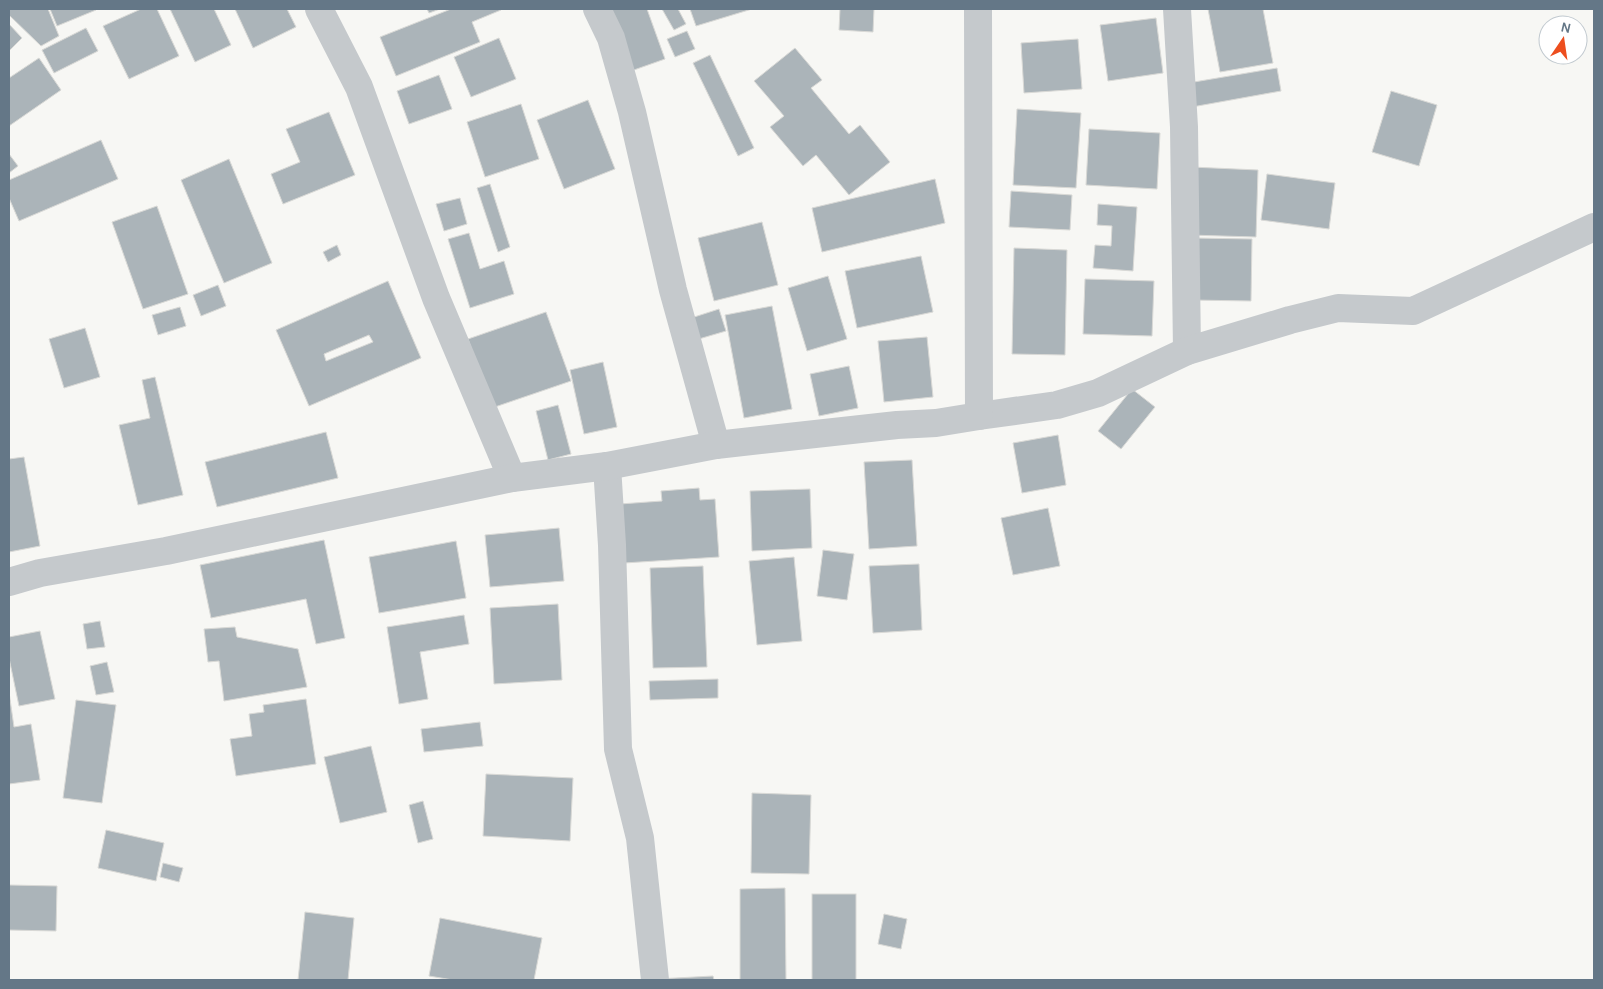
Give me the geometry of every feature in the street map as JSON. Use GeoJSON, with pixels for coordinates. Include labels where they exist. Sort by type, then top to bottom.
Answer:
{"type":"FeatureCollection","features":[{"type":"Feature","properties":{"kind":"street"},"geometry":{"type":"LineString","coordinates":[[319,9],[359,87],[436,298],[512,478]]}},
{"type":"Feature","properties":{"kind":"street"},"geometry":{"type":"LineString","coordinates":[[598,9],[612,38],[673,290],[716,446]]}},
{"type":"Feature","properties":{"kind":"street"},"geometry":{"type":"LineString","coordinates":[[979,9],[980,416]]}},
{"type":"Feature","properties":{"kind":"street"},"geometry":{"type":"LineString","coordinates":[[1177,9],[1184,127],[1187,352]]}},
{"type":"Feature","properties":{"kind":"street"},"geometry":{"type":"LineString","coordinates":[[9,582],[40,573],[166,551],[512,478],[607,466],[716,446],[897,425],[936,423],[1057,405],[1098,393],[1187,352],[1290,320],[1338,308],[1413,311],[1594,227]]}},
{"type":"Feature","properties":{"kind":"street"},"geometry":{"type":"LineString","coordinates":[[607,466],[612,545],[618,749],[640,838],[655,980]]}},
{"type":"Feature","properties":{"kind":"building"},"geometry":{"type":"Polygon","coordinates":[[[9,9],[48,9],[59,36],[41,46],[9,15],[9,9]]]}},
{"type":"Feature","properties":{"kind":"building"},"geometry":{"type":"Polygon","coordinates":[[[50,9],[96,9],[96,10],[57,26],[50,9]]]}},
{"type":"Feature","properties":{"kind":"building"},"geometry":{"type":"Polygon","coordinates":[[[141,9],[157,9],[179,56],[129,79],[103,26],[141,9]]]}},
{"type":"Feature","properties":{"kind":"building"},"geometry":{"type":"Polygon","coordinates":[[[170,9],[214,9],[231,45],[195,62],[170,9]]]}},
{"type":"Feature","properties":{"kind":"building"},"geometry":{"type":"Polygon","coordinates":[[[235,9],[287,9],[296,27],[253,48],[235,9]]]}},
{"type":"Feature","properties":{"kind":"building"},"geometry":{"type":"Polygon","coordinates":[[[427,9],[440,9],[429,13],[427,9]]]}},
{"type":"Feature","properties":{"kind":"building"},"geometry":{"type":"Polygon","coordinates":[[[451,9],[501,10],[472,22],[480,42],[396,76],[380,37],[451,9]]]}},
{"type":"Feature","properties":{"kind":"building"},"geometry":{"type":"Polygon","coordinates":[[[609,9],[647,9],[665,59],[631,71],[609,9]]]}},
{"type":"Feature","properties":{"kind":"building"},"geometry":{"type":"Polygon","coordinates":[[[662,9],[678,9],[686,24],[674,30],[662,9]]]}},
{"type":"Feature","properties":{"kind":"building"},"geometry":{"type":"Polygon","coordinates":[[[690,9],[752,9],[696,26],[690,9]]]}},
{"type":"Feature","properties":{"kind":"building"},"geometry":{"type":"Polygon","coordinates":[[[840,9],[874,9],[873,32],[839,30],[840,9]]]}},
{"type":"Feature","properties":{"kind":"building"},"geometry":{"type":"Polygon","coordinates":[[[1208,9],[1263,9],[1273,63],[1220,72],[1208,9]]]}},
{"type":"Feature","properties":{"kind":"building"},"geometry":{"type":"Polygon","coordinates":[[[1156,18],[1163,73],[1108,81],[1100,25],[1156,18]]]}},
{"type":"Feature","properties":{"kind":"building"},"geometry":{"type":"Polygon","coordinates":[[[9,24],[22,38],[9,51],[9,24]]]}},
{"type":"Feature","properties":{"kind":"building"},"geometry":{"type":"Polygon","coordinates":[[[86,28],[98,51],[54,73],[42,50],[86,28]]]}},
{"type":"Feature","properties":{"kind":"building"},"geometry":{"type":"Polygon","coordinates":[[[687,31],[695,49],[675,57],[667,39],[687,31]]]}},
{"type":"Feature","properties":{"kind":"building"},"geometry":{"type":"Polygon","coordinates":[[[499,38],[516,79],[471,97],[454,57],[499,38]]]}},
{"type":"Feature","properties":{"kind":"building"},"geometry":{"type":"Polygon","coordinates":[[[1078,39],[1082,89],[1024,93],[1021,43],[1078,39]]]}},
{"type":"Feature","properties":{"kind":"building"},"geometry":{"type":"Polygon","coordinates":[[[795,48],[822,80],[811,88],[849,134],[860,125],[890,162],[849,195],[816,155],[803,166],[770,127],[784,116],[754,81],[795,48]]]}},
{"type":"Feature","properties":{"kind":"building"},"geometry":{"type":"Polygon","coordinates":[[[710,55],[754,148],[738,156],[693,63],[710,55]]]}},
{"type":"Feature","properties":{"kind":"building"},"geometry":{"type":"Polygon","coordinates":[[[39,58],[61,90],[9,126],[9,78],[39,58]]]}},
{"type":"Feature","properties":{"kind":"building"},"geometry":{"type":"Polygon","coordinates":[[[1277,68],[1281,91],[1192,107],[1188,83],[1277,68]]]}},
{"type":"Feature","properties":{"kind":"building"},"geometry":{"type":"Polygon","coordinates":[[[439,75],[452,109],[409,124],[397,91],[439,75]]]}},
{"type":"Feature","properties":{"kind":"building"},"geometry":{"type":"Polygon","coordinates":[[[1391,91],[1437,105],[1419,166],[1372,152],[1391,91]]]}},
{"type":"Feature","properties":{"kind":"building"},"geometry":{"type":"Polygon","coordinates":[[[588,100],[615,169],[564,189],[537,120],[588,100]]]}},
{"type":"Feature","properties":{"kind":"building"},"geometry":{"type":"Polygon","coordinates":[[[521,104],[539,159],[485,177],[467,122],[521,104]]]}},
{"type":"Feature","properties":{"kind":"building"},"geometry":{"type":"Polygon","coordinates":[[[1017,109],[1081,113],[1076,188],[1013,185],[1017,109]]]}},
{"type":"Feature","properties":{"kind":"building"},"geometry":{"type":"Polygon","coordinates":[[[329,112],[355,175],[283,204],[271,174],[300,162],[286,129],[329,112]]]}},
{"type":"Feature","properties":{"kind":"building"},"geometry":{"type":"Polygon","coordinates":[[[1089,129],[1160,133],[1157,189],[1086,185],[1089,129]]]}},
{"type":"Feature","properties":{"kind":"building"},"geometry":{"type":"Polygon","coordinates":[[[101,140],[118,179],[19,221],[9,198],[9,180],[101,140]]]}},
{"type":"Feature","properties":{"kind":"building"},"geometry":{"type":"Polygon","coordinates":[[[9,154],[18,166],[9,173],[9,154]]]}},
{"type":"Feature","properties":{"kind":"building"},"geometry":{"type":"Polygon","coordinates":[[[229,159],[272,263],[224,283],[181,180],[229,159]]]}},
{"type":"Feature","properties":{"kind":"building"},"geometry":{"type":"Polygon","coordinates":[[[1191,167],[1258,170],[1256,237],[1189,235],[1191,167]]]}},
{"type":"Feature","properties":{"kind":"building"},"geometry":{"type":"Polygon","coordinates":[[[1267,174],[1335,183],[1329,229],[1261,220],[1267,174]]]}},
{"type":"Feature","properties":{"kind":"building"},"geometry":{"type":"Polygon","coordinates":[[[935,179],[945,223],[822,252],[812,208],[935,179]]]}},
{"type":"Feature","properties":{"kind":"building"},"geometry":{"type":"Polygon","coordinates":[[[490,184],[510,247],[498,252],[477,188],[490,184]]]}},
{"type":"Feature","properties":{"kind":"building"},"geometry":{"type":"Polygon","coordinates":[[[1011,191],[1072,195],[1070,230],[1009,227],[1011,191]]]}},
{"type":"Feature","properties":{"kind":"building"},"geometry":{"type":"Polygon","coordinates":[[[460,198],[467,224],[444,231],[436,204],[460,198]]]}},
{"type":"Feature","properties":{"kind":"building"},"geometry":{"type":"Polygon","coordinates":[[[1098,204],[1137,207],[1133,271],[1093,268],[1095,245],[1111,246],[1112,226],[1097,225],[1098,204]]]}},
{"type":"Feature","properties":{"kind":"building"},"geometry":{"type":"Polygon","coordinates":[[[157,206],[188,294],[143,309],[112,222],[157,206]]]}},
{"type":"Feature","properties":{"kind":"building"},"geometry":{"type":"Polygon","coordinates":[[[762,222],[778,285],[714,301],[698,238],[762,222]]]}},
{"type":"Feature","properties":{"kind":"building"},"geometry":{"type":"Polygon","coordinates":[[[469,233],[480,269],[504,261],[514,294],[470,308],[448,239],[469,233]]]}},
{"type":"Feature","properties":{"kind":"building"},"geometry":{"type":"Polygon","coordinates":[[[1193,238],[1252,239],[1251,301],[1192,300],[1193,238]]]}},
{"type":"Feature","properties":{"kind":"building"},"geometry":{"type":"Polygon","coordinates":[[[337,245],[341,255],[328,262],[323,252],[337,245]]]}},
{"type":"Feature","properties":{"kind":"building"},"geometry":{"type":"Polygon","coordinates":[[[1014,248],[1067,250],[1065,355],[1012,354],[1014,248]]]}},
{"type":"Feature","properties":{"kind":"building"},"geometry":{"type":"Polygon","coordinates":[[[921,256],[933,312],[857,328],[845,271],[921,256]]]}},
{"type":"Feature","properties":{"kind":"building"},"geometry":{"type":"Polygon","coordinates":[[[828,276],[847,339],[807,351],[788,288],[828,276]]]}},
{"type":"Feature","properties":{"kind":"building"},"geometry":{"type":"Polygon","coordinates":[[[1085,279],[1154,281],[1152,336],[1083,334],[1085,279]]]}},
{"type":"Feature","properties":{"kind":"building"},"geometry":{"type":"Polygon","coordinates":[[[388,281],[421,358],[309,406],[276,330],[388,281]],[[369,335],[324,354],[326,361],[373,342],[369,335]]]}},
{"type":"Feature","properties":{"kind":"building"},"geometry":{"type":"Polygon","coordinates":[[[218,285],[226,306],[201,316],[193,295],[218,285]]]}},
{"type":"Feature","properties":{"kind":"building"},"geometry":{"type":"Polygon","coordinates":[[[772,306],[792,409],[744,418],[725,315],[772,306]]]}},
{"type":"Feature","properties":{"kind":"building"},"geometry":{"type":"Polygon","coordinates":[[[180,307],[186,326],[158,335],[152,315],[180,307]]]}},
{"type":"Feature","properties":{"kind":"building"},"geometry":{"type":"Polygon","coordinates":[[[719,309],[726,331],[692,341],[685,320],[719,309]]]}},
{"type":"Feature","properties":{"kind":"building"},"geometry":{"type":"Polygon","coordinates":[[[546,312],[571,381],[492,408],[468,339],[546,312]]]}},
{"type":"Feature","properties":{"kind":"building"},"geometry":{"type":"Polygon","coordinates":[[[85,328],[100,377],[64,388],[49,339],[85,328]]]}},
{"type":"Feature","properties":{"kind":"building"},"geometry":{"type":"Polygon","coordinates":[[[927,337],[933,397],[884,402],[878,341],[927,337]]]}},
{"type":"Feature","properties":{"kind":"building"},"geometry":{"type":"Polygon","coordinates":[[[603,362],[617,427],[584,434],[570,370],[603,362]]]}},
{"type":"Feature","properties":{"kind":"building"},"geometry":{"type":"Polygon","coordinates":[[[849,366],[858,408],[819,416],[810,374],[849,366]]]}},
{"type":"Feature","properties":{"kind":"building"},"geometry":{"type":"Polygon","coordinates":[[[155,377],[183,495],[138,505],[119,425],[150,418],[142,380],[155,377]]]}},
{"type":"Feature","properties":{"kind":"building"},"geometry":{"type":"Polygon","coordinates":[[[1132,389],[1155,407],[1121,449],[1098,431],[1132,389]]]}},
{"type":"Feature","properties":{"kind":"building"},"geometry":{"type":"Polygon","coordinates":[[[558,405],[571,454],[548,460],[536,411],[558,405]]]}},
{"type":"Feature","properties":{"kind":"building"},"geometry":{"type":"Polygon","coordinates":[[[326,432],[338,478],[217,507],[205,462],[326,432]]]}},
{"type":"Feature","properties":{"kind":"building"},"geometry":{"type":"Polygon","coordinates":[[[1058,435],[1066,485],[1022,493],[1013,443],[1058,435]]]}},
{"type":"Feature","properties":{"kind":"building"},"geometry":{"type":"Polygon","coordinates":[[[24,457],[40,546],[9,552],[9,459],[24,457]]]}},
{"type":"Feature","properties":{"kind":"building"},"geometry":{"type":"Polygon","coordinates":[[[912,460],[917,546],[869,549],[864,462],[912,460]]]}},
{"type":"Feature","properties":{"kind":"building"},"geometry":{"type":"Polygon","coordinates":[[[699,488],[700,500],[715,499],[719,557],[624,563],[620,504],[662,501],[661,491],[699,488]]]}},
{"type":"Feature","properties":{"kind":"building"},"geometry":{"type":"Polygon","coordinates":[[[810,489],[812,548],[752,551],[750,491],[810,489]]]}},
{"type":"Feature","properties":{"kind":"building"},"geometry":{"type":"Polygon","coordinates":[[[1048,508],[1060,566],[1013,575],[1001,518],[1048,508]]]}},
{"type":"Feature","properties":{"kind":"building"},"geometry":{"type":"Polygon","coordinates":[[[559,528],[564,581],[490,587],[485,535],[559,528]]]}},
{"type":"Feature","properties":{"kind":"building"},"geometry":{"type":"Polygon","coordinates":[[[324,540],[345,638],[316,644],[306,599],[211,618],[200,565],[324,540]]]}},
{"type":"Feature","properties":{"kind":"building"},"geometry":{"type":"Polygon","coordinates":[[[456,541],[466,598],[379,613],[369,557],[456,541]]]}},
{"type":"Feature","properties":{"kind":"building"},"geometry":{"type":"Polygon","coordinates":[[[823,550],[854,554],[847,600],[817,596],[823,550]]]}},
{"type":"Feature","properties":{"kind":"building"},"geometry":{"type":"Polygon","coordinates":[[[794,557],[802,641],[757,645],[749,561],[794,557]]]}},
{"type":"Feature","properties":{"kind":"building"},"geometry":{"type":"Polygon","coordinates":[[[919,564],[922,630],[873,633],[869,566],[919,564]]]}},
{"type":"Feature","properties":{"kind":"building"},"geometry":{"type":"Polygon","coordinates":[[[703,566],[707,667],[653,668],[650,568],[703,566]]]}},
{"type":"Feature","properties":{"kind":"building"},"geometry":{"type":"Polygon","coordinates":[[[558,604],[562,680],[494,684],[490,608],[558,604]]]}},
{"type":"Feature","properties":{"kind":"building"},"geometry":{"type":"Polygon","coordinates":[[[464,615],[469,644],[420,652],[428,699],[399,704],[387,627],[464,615]]]}},
{"type":"Feature","properties":{"kind":"building"},"geometry":{"type":"Polygon","coordinates":[[[100,621],[105,647],[87,649],[83,624],[100,621]]]}},
{"type":"Feature","properties":{"kind":"building"},"geometry":{"type":"Polygon","coordinates":[[[235,627],[237,637],[298,649],[307,687],[224,701],[219,661],[208,662],[204,629],[235,627]]]}},
{"type":"Feature","properties":{"kind":"building"},"geometry":{"type":"Polygon","coordinates":[[[40,631],[55,699],[19,706],[9,658],[9,637],[40,631]]]}},
{"type":"Feature","properties":{"kind":"building"},"geometry":{"type":"Polygon","coordinates":[[[107,662],[114,692],[96,695],[90,666],[107,662]]]}},
{"type":"Feature","properties":{"kind":"building"},"geometry":{"type":"Polygon","coordinates":[[[718,679],[718,698],[650,700],[649,681],[718,679]]]}},
{"type":"Feature","properties":{"kind":"building"},"geometry":{"type":"Polygon","coordinates":[[[9,692],[14,727],[31,724],[40,780],[9,784],[9,692]]]}},
{"type":"Feature","properties":{"kind":"building"},"geometry":{"type":"Polygon","coordinates":[[[306,699],[316,764],[236,776],[230,739],[252,736],[249,714],[264,712],[263,705],[306,699]]]}},
{"type":"Feature","properties":{"kind":"building"},"geometry":{"type":"Polygon","coordinates":[[[76,700],[116,705],[102,803],[63,798],[76,700]]]}},
{"type":"Feature","properties":{"kind":"building"},"geometry":{"type":"Polygon","coordinates":[[[480,722],[483,746],[424,752],[421,729],[480,722]]]}},
{"type":"Feature","properties":{"kind":"building"},"geometry":{"type":"Polygon","coordinates":[[[371,746],[387,812],[340,823],[324,757],[371,746]]]}},
{"type":"Feature","properties":{"kind":"building"},"geometry":{"type":"Polygon","coordinates":[[[486,774],[573,778],[570,841],[483,836],[486,774]]]}},
{"type":"Feature","properties":{"kind":"building"},"geometry":{"type":"Polygon","coordinates":[[[752,793],[811,795],[809,874],[751,873],[752,793]]]}},
{"type":"Feature","properties":{"kind":"building"},"geometry":{"type":"Polygon","coordinates":[[[423,801],[433,839],[418,843],[409,805],[423,801]]]}},
{"type":"Feature","properties":{"kind":"building"},"geometry":{"type":"Polygon","coordinates":[[[106,830],[164,843],[156,881],[98,868],[106,830]]]}},
{"type":"Feature","properties":{"kind":"building"},"geometry":{"type":"Polygon","coordinates":[[[163,863],[183,868],[179,882],[160,877],[163,863]]]}},
{"type":"Feature","properties":{"kind":"building"},"geometry":{"type":"Polygon","coordinates":[[[9,885],[57,886],[56,931],[9,930],[9,885]]]}},
{"type":"Feature","properties":{"kind":"building"},"geometry":{"type":"Polygon","coordinates":[[[785,888],[786,980],[740,980],[740,889],[785,888]]]}},
{"type":"Feature","properties":{"kind":"building"},"geometry":{"type":"Polygon","coordinates":[[[812,894],[856,894],[856,980],[812,980],[812,894]]]}},
{"type":"Feature","properties":{"kind":"building"},"geometry":{"type":"Polygon","coordinates":[[[305,912],[354,918],[348,980],[298,980],[305,912]]]}},
{"type":"Feature","properties":{"kind":"building"},"geometry":{"type":"Polygon","coordinates":[[[884,914],[907,919],[901,949],[878,944],[884,914]]]}},
{"type":"Feature","properties":{"kind":"building"},"geometry":{"type":"Polygon","coordinates":[[[440,918],[542,938],[534,980],[453,980],[429,976],[440,918]]]}},
{"type":"Feature","properties":{"kind":"building"},"geometry":{"type":"Polygon","coordinates":[[[713,976],[714,980],[657,980],[657,979],[713,976]]]}}]}
